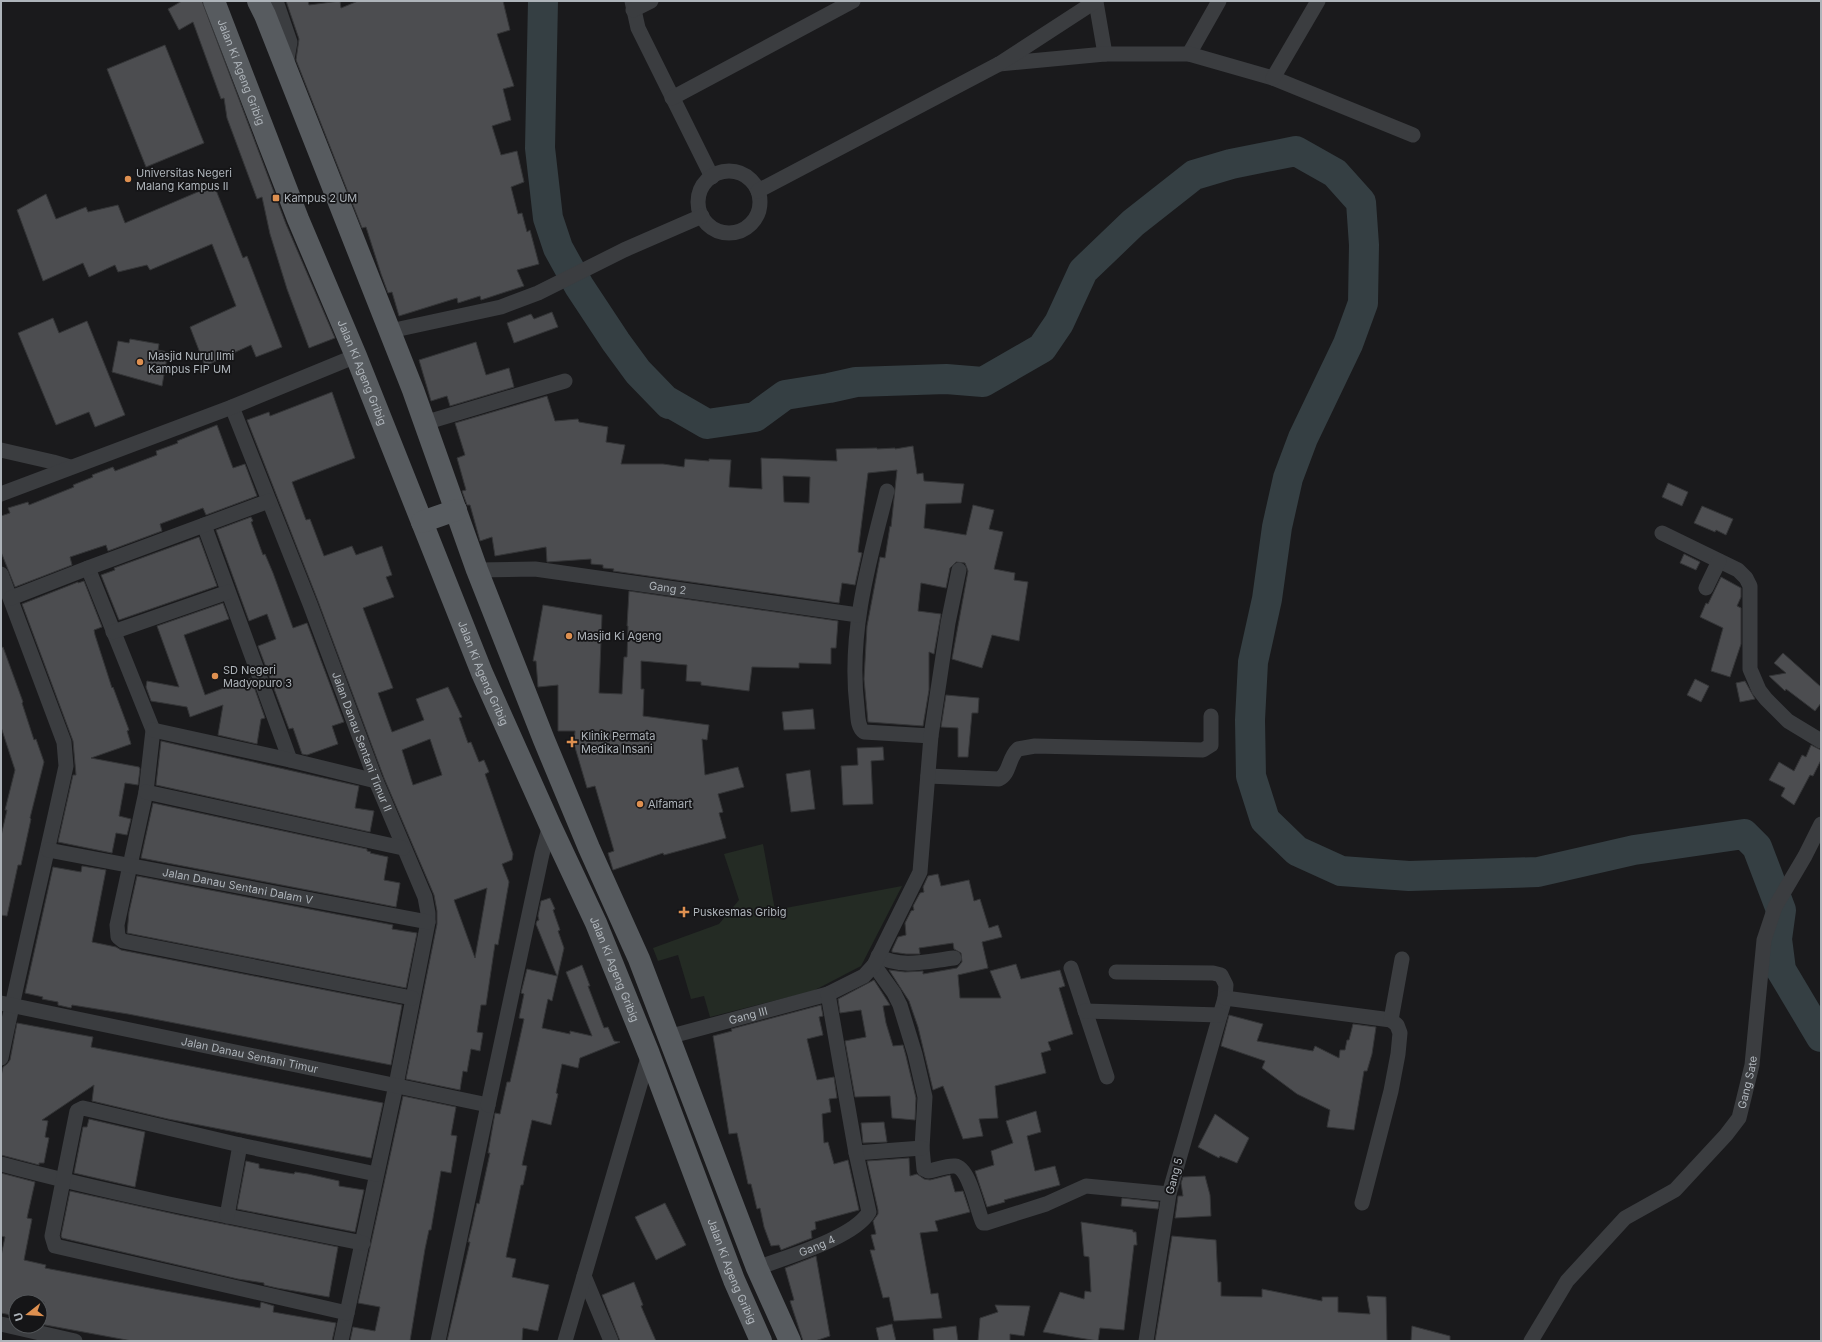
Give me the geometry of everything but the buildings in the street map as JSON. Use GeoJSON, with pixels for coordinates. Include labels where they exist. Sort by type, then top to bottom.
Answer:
{"type":"FeatureCollection","features":[{"type":"Feature","properties":{"kind":"main road","name":"Jalan Ki Ageng Gribig"},"geometry":{"type":"LineString","coordinates":[[214,1],[298,219],[356,356],[482,673],[596,923],[649,1054],[734,1280],[761,1341]]}},
{"type":"Feature","properties":{"kind":"main road"},"geometry":{"type":"LineString","coordinates":[[258,1],[265,15],[390,331],[477,570],[544,740],[589,848],[630,939],[757,1268],[790,1341]]}},
{"type":"Feature","properties":{"kind":"main road"},"geometry":{"type":"LineString","coordinates":[[422,522],[456,510]]}},
{"type":"Feature","properties":{"kind":"street"},"geometry":{"type":"LineString","coordinates":[[276,1],[290,42],[285,66]]}},
{"type":"Feature","properties":{"kind":"street"},"geometry":{"type":"LineString","coordinates":[[651,1],[632,6],[638,28],[712,177]]}},
{"type":"Feature","properties":{"kind":"street"},"geometry":{"type":"LineString","coordinates":[[672,98],[853,1]]}},
{"type":"Feature","properties":{"kind":"street"},"geometry":{"type":"LineString","coordinates":[[758,191],[999,64],[1096,1],[1104,54]]}},
{"type":"Feature","properties":{"kind":"street"},"geometry":{"type":"LineString","coordinates":[[1190,54],[1219,1]]}},
{"type":"Feature","properties":{"kind":"street"},"geometry":{"type":"LineString","coordinates":[[1273,78],[1318,1]]}},
{"type":"Feature","properties":{"kind":"street"},"geometry":{"type":"LineString","coordinates":[[999,64],[1104,54],[1190,54],[1273,78],[1413,135]]}},
{"type":"Feature","properties":{"kind":"street"},"geometry":{"type":"LineString","coordinates":[[720,172],[738,172],[753,183],[758,191],[760,201],[759,211],[754,221],[746,228],[737,232],[721,231],[708,224],[702,216],[699,199],[705,182],[712,177],[720,172]]}},
{"type":"Feature","properties":{"kind":"street"},"geometry":{"type":"LineString","coordinates":[[390,331],[501,307],[538,293],[624,250],[702,216]]}},
{"type":"Feature","properties":{"kind":"street"},"geometry":{"type":"LineString","coordinates":[[1,494],[232,407],[356,356]]}},
{"type":"Feature","properties":{"kind":"street"},"geometry":{"type":"LineString","coordinates":[[424,423],[565,381]]}},
{"type":"Feature","properties":{"kind":"street","name":"Jalan Danau Sentani Timur II"},"geometry":{"type":"LineString","coordinates":[[232,407],[310,604],[376,781],[425,897],[428,912],[428,922],[396,1085],[376,1174],[342,1341]]}},
{"type":"Feature","properties":{"kind":"street"},"geometry":{"type":"LineString","coordinates":[[1,450],[70,467]]}},
{"type":"Feature","properties":{"kind":"street"},"geometry":{"type":"LineString","coordinates":[[887,491],[867,570],[858,615],[855,690],[861,730],[866,733],[931,736]]}},
{"type":"Feature","properties":{"kind":"street"},"geometry":{"type":"LineString","coordinates":[[11,598],[269,501]]}},
{"type":"Feature","properties":{"kind":"street"},"geometry":{"type":"LineString","coordinates":[[204,525],[290,760]]}},
{"type":"Feature","properties":{"kind":"street"},"geometry":{"type":"LineString","coordinates":[[1662,533],[1738,570],[1749,582],[1750,669],[1759,690],[1788,721],[1821,741]]}},
{"type":"Feature","properties":{"kind":"street"},"geometry":{"type":"LineString","coordinates":[[1706,588],[1719,561]]}},
{"type":"Feature","properties":{"kind":"street"},"geometry":{"type":"LineString","coordinates":[[88,568],[153,730],[146,792],[116,928],[120,940],[412,998]]}},
{"type":"Feature","properties":{"kind":"street","name":"Gang 2"},"geometry":{"type":"LineString","coordinates":[[477,570],[535,569],[858,615]]}},
{"type":"Feature","properties":{"kind":"street","name":"Gang III"},"geometry":{"type":"LineString","coordinates":[[668,1037],[828,994],[864,976],[876,960],[920,872],[931,736],[948,623],[959,570]]}},
{"type":"Feature","properties":{"kind":"street"},"geometry":{"type":"LineString","coordinates":[[1,574],[64,742],[66,752],[66,766],[48,850],[6,1004],[1,1058]]}},
{"type":"Feature","properties":{"kind":"street"},"geometry":{"type":"LineString","coordinates":[[113,632],[228,592]]}},
{"type":"Feature","properties":{"kind":"street"},"geometry":{"type":"LineString","coordinates":[[928,776],[999,779],[1005,775],[1011,758],[1018,749],[1035,746],[1203,750],[1211,745],[1211,716]]}},
{"type":"Feature","properties":{"kind":"street"},"geometry":{"type":"LineString","coordinates":[[153,730],[290,760],[376,781]]}},
{"type":"Feature","properties":{"kind":"street"},"geometry":{"type":"LineString","coordinates":[[146,792],[403,848]]}},
{"type":"Feature","properties":{"kind":"street","name":"Gang Sate"},"geometry":{"type":"LineString","coordinates":[[1532,1341],[1567,1281],[1625,1218],[1675,1190],[1726,1135],[1739,1118],[1752,1065],[1764,940],[1775,907],[1821,824]]}},
{"type":"Feature","properties":{"kind":"street"},"geometry":{"type":"LineString","coordinates":[[438,1341],[542,854],[550,825]]}},
{"type":"Feature","properties":{"kind":"street","name":"Jalan Danau Sentani Dalam V"},"geometry":{"type":"LineString","coordinates":[[48,850],[428,922]]}},
{"type":"Feature","properties":{"kind":"street"},"geometry":{"type":"LineString","coordinates":[[876,960],[908,964],[954,958]]}},
{"type":"Feature","properties":{"kind":"street"},"geometry":{"type":"LineString","coordinates":[[1391,1020],[1402,959]]}},
{"type":"Feature","properties":{"kind":"street"},"geometry":{"type":"LineString","coordinates":[[876,960],[900,1005],[915,1054],[925,1097],[922,1148],[925,1170],[955,1166],[963,1170],[984,1224],[1046,1204],[1086,1186],[1169,1194]]}},
{"type":"Feature","properties":{"kind":"street"},"geometry":{"type":"LineString","coordinates":[[1071,968],[1107,1077]]}},
{"type":"Feature","properties":{"kind":"street"},"geometry":{"type":"LineString","coordinates":[[1116,972],[1213,973],[1221,975],[1224,980],[1227,991],[1225,998],[1391,1020],[1397,1025],[1400,1033],[1398,1054],[1391,1091],[1362,1203]]}},
{"type":"Feature","properties":{"kind":"street"},"geometry":{"type":"LineString","coordinates":[[828,994],[856,1153],[922,1148]]}},
{"type":"Feature","properties":{"kind":"street","name":"Gang 5"},"geometry":{"type":"LineString","coordinates":[[1146,1341],[1169,1194],[1225,998]]}},
{"type":"Feature","properties":{"kind":"street","name":"Jalan Danau Sentani Timur"},"geometry":{"type":"LineString","coordinates":[[6,1004],[488,1105]]}},
{"type":"Feature","properties":{"kind":"street"},"geometry":{"type":"LineString","coordinates":[[1085,1011],[1220,1015]]}},
{"type":"Feature","properties":{"kind":"street"},"geometry":{"type":"LineString","coordinates":[[565,1341],[649,1054]]}},
{"type":"Feature","properties":{"kind":"street"},"geometry":{"type":"LineString","coordinates":[[347,1313],[55,1246],[52,1236],[62,1180],[77,1111],[83,1108],[240,1146],[376,1174]]}},
{"type":"Feature","properties":{"kind":"street"},"geometry":{"type":"LineString","coordinates":[[227,1216],[240,1146]]}},
{"type":"Feature","properties":{"kind":"street","name":"Gang 4"},"geometry":{"type":"LineString","coordinates":[[757,1268],[836,1237],[859,1224],[869,1212],[856,1153]]}},
{"type":"Feature","properties":{"kind":"street"},"geometry":{"type":"LineString","coordinates":[[1,1164],[62,1180],[227,1216],[363,1242]]}},
{"type":"Feature","properties":{"kind":"street"},"geometry":{"type":"LineString","coordinates":[[584,1276],[611,1341]]}},
{"type":"Feature","properties":{"kind":"street"},"geometry":{"type":"LineString","coordinates":[[1,1324],[75,1341]]}},
{"type":"Feature","properties":{"kind":"shaded area"},"geometry":{"type":"Polygon","coordinates":[[[763,844],[775,910],[902,886],[861,966],[813,991],[710,1017],[704,996],[691,999],[678,955],[658,961],[653,948],[719,924],[739,900],[724,854],[763,844]]]}},
{"type":"Feature","properties":{"kind":"waterway"},"geometry":{"type":"LineString","coordinates":[[543,1],[540,148],[548,218],[558,248],[579,286],[638,372],[669,404],[667,401],[707,424],[755,417],[785,395],[856,382],[946,379],[983,382],[1042,348],[1059,323],[1083,271],[1133,223],[1194,175],[1231,164],[1296,151],[1335,173],[1361,202],[1364,245],[1363,303],[1348,344],[1303,438],[1288,478],[1277,527],[1267,599],[1253,662],[1250,720],[1251,776],[1265,820],[1297,851],[1341,871],[1409,876],[1538,872],[1634,850],[1744,834],[1757,847],[1781,910],[1777,939],[1781,970],[1821,1037]]}},
{"type":"Feature","properties":{"kind":"place","name":"Universitas Negeri Malang Kampus II"},"geometry":{"type":"Point","coordinates":[128,179]}},
{"type":"Feature","properties":{"kind":"place","name":"Kampus 2 UM"},"geometry":{"type":"Point","coordinates":[276,198]}},
{"type":"Feature","properties":{"kind":"place","name":"Masjid Nurul Ilmi Kampus FIP UM"},"geometry":{"type":"Point","coordinates":[140,362]}},
{"type":"Feature","properties":{"kind":"place","name":"Masjid Ki Ageng"},"geometry":{"type":"Point","coordinates":[569,636]}},
{"type":"Feature","properties":{"kind":"place","name":"SD Negeri Madyopuro 3"},"geometry":{"type":"Point","coordinates":[215,676]}},
{"type":"Feature","properties":{"kind":"place","name":"Klinik Permata Medika Insani"},"geometry":{"type":"Point","coordinates":[572,742]}},
{"type":"Feature","properties":{"kind":"place","name":"Alfamart"},"geometry":{"type":"Point","coordinates":[640,804]}},
{"type":"Feature","properties":{"kind":"place","name":"Puskesmas Gribig"},"geometry":{"type":"Point","coordinates":[684,912]}}]}
